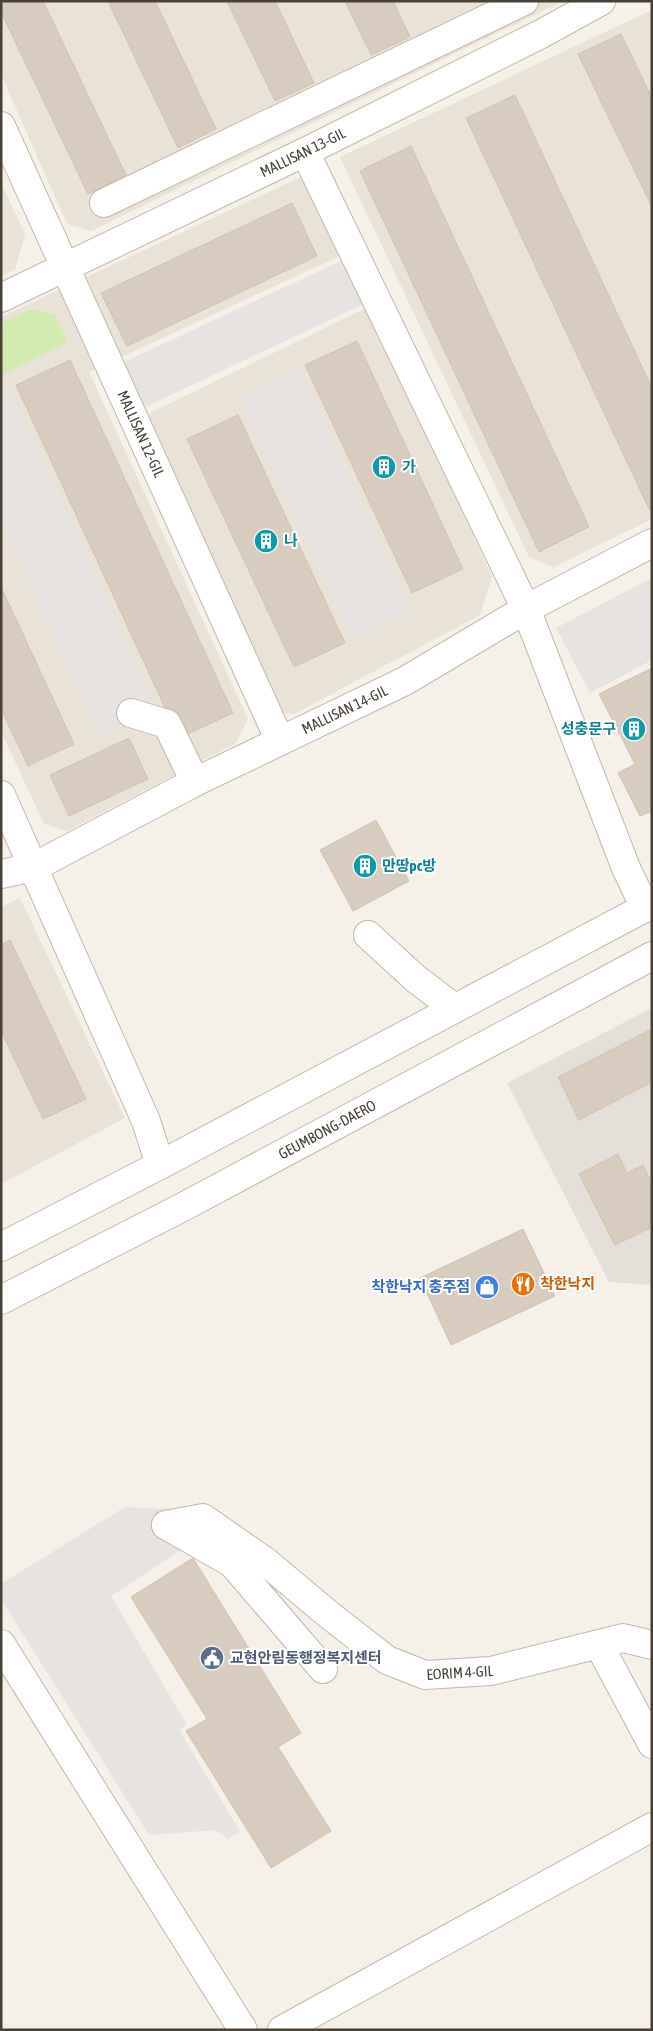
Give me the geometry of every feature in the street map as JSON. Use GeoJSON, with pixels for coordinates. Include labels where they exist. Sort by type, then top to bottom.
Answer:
{"type":"FeatureCollection","features":[{"type":"Feature","properties":{"kind":"street"},"geometry":{"type":"LineString","coordinates":[[104,203],[524,1]]}},
{"type":"Feature","properties":{"kind":"street","name":"MALLISAN 13-GIL"},"geometry":{"type":"LineString","coordinates":[[1,298],[305,152],[541,34],[601,1]]}},
{"type":"Feature","properties":{"kind":"street","name":"MALLISAN 12-GIL"},"geometry":{"type":"LineString","coordinates":[[1,126],[280,741]]}},
{"type":"Feature","properties":{"kind":"street"},"geometry":{"type":"LineString","coordinates":[[1,1247],[160,1165],[648,906],[626,868],[526,609],[305,152]]}},
{"type":"Feature","properties":{"kind":"street","name":"MALLISAN 14-GIL"},"geometry":{"type":"LineString","coordinates":[[1,874],[34,867],[195,782],[405,681],[526,609],[652,542]]}},
{"type":"Feature","properties":{"kind":"street"},"geometry":{"type":"LineString","coordinates":[[131,714],[167,724],[195,782]]}},
{"type":"Feature","properties":{"kind":"street"},"geometry":{"type":"LineString","coordinates":[[1,795],[146,1121],[160,1165]]}},
{"type":"Feature","properties":{"kind":"street"},"geometry":{"type":"LineString","coordinates":[[368,935],[416,979],[454,1008]]}},
{"type":"Feature","properties":{"kind":"street","name":"GEUMBONG-DAERO"},"geometry":{"type":"LineString","coordinates":[[1,1300],[190,1204],[652,956]]}},
{"type":"Feature","properties":{"kind":"street","name":"EORIM 4-GIL"},"geometry":{"type":"LineString","coordinates":[[323,1669],[232,1563],[166,1525],[203,1518],[266,1562],[387,1660],[424,1675],[491,1671],[623,1638],[652,1645]]}},
{"type":"Feature","properties":{"kind":"street"},"geometry":{"type":"LineString","coordinates":[[1,1644],[243,2030]]}},
{"type":"Feature","properties":{"kind":"street"},"geometry":{"type":"LineString","coordinates":[[599,1645],[652,1744]]}},
{"type":"Feature","properties":{"kind":"street"},"geometry":{"type":"LineString","coordinates":[[282,2030],[652,1827]]}},
{"type":"Feature","properties":{"kind":"shaded area"},"geometry":{"type":"Polygon","coordinates":[[[1,1],[563,1],[91,231],[67,224],[1,74],[1,1]]]}},
{"type":"Feature","properties":{"kind":"shaded area"},"geometry":{"type":"Polygon","coordinates":[[[652,10],[652,519],[554,567],[529,557],[340,157],[652,10]]]}},
{"type":"Feature","properties":{"kind":"shaded area"},"geometry":{"type":"Polygon","coordinates":[[[305,175],[344,254],[89,372],[248,719],[236,743],[67,831],[44,824],[1,731],[1,317],[305,175]]]}},
{"type":"Feature","properties":{"kind":"shaded area"},"geometry":{"type":"Polygon","coordinates":[[[1,183],[25,234],[15,270],[1,276],[1,183]]]}},
{"type":"Feature","properties":{"kind":"shaded area"},"geometry":{"type":"Polygon","coordinates":[[[343,260],[364,304],[141,409],[120,364],[343,260]]]}},
{"type":"Feature","properties":{"kind":"shaded area"},"geometry":{"type":"Polygon","coordinates":[[[368,307],[492,577],[480,615],[294,714],[277,712],[144,416],[368,307]]]}},
{"type":"Feature","properties":{"kind":"shaded area"},"geometry":{"type":"Polygon","coordinates":[[[298,368],[411,611],[352,639],[239,396],[298,368]]]}},
{"type":"Feature","properties":{"kind":"shaded area"},"geometry":{"type":"Polygon","coordinates":[[[8,385],[157,710],[100,737],[1,522],[1,388],[8,385]]]}},
{"type":"Feature","properties":{"kind":"shaded area"},"geometry":{"type":"Polygon","coordinates":[[[652,578],[652,660],[590,693],[556,628],[652,578]]]}},
{"type":"Feature","properties":{"kind":"shaded area"},"geometry":{"type":"Polygon","coordinates":[[[20,898],[125,1118],[1,1184],[1,907],[20,898]]]}},
{"type":"Feature","properties":{"kind":"shaded area"},"geometry":{"type":"Polygon","coordinates":[[[652,1008],[652,1285],[609,1282],[507,1083],[652,1008]]]}},
{"type":"Feature","properties":{"kind":"shaded area"},"geometry":{"type":"Polygon","coordinates":[[[125,1507],[172,1509],[193,1542],[111,1596],[187,1725],[179,1730],[240,1831],[228,1839],[216,1830],[149,1835],[1,1599],[1,1584],[125,1507]]]}},
{"type":"Feature","properties":{"kind":"green space"},"geometry":{"type":"Polygon","coordinates":[[[31,309],[55,315],[68,342],[1,375],[1,323],[31,309]]]}},
{"type":"Feature","properties":{"kind":"building"},"geometry":{"type":"Polygon","coordinates":[[[1,1],[43,1],[126,175],[88,194],[1,12],[1,1]]]}},
{"type":"Feature","properties":{"kind":"building"},"geometry":{"type":"Polygon","coordinates":[[[108,1],[155,1],[216,129],[178,148],[108,1]]]}},
{"type":"Feature","properties":{"kind":"building"},"geometry":{"type":"Polygon","coordinates":[[[227,1],[275,1],[314,83],[275,101],[227,1]]]}},
{"type":"Feature","properties":{"kind":"building"},"geometry":{"type":"Polygon","coordinates":[[[345,1],[393,1],[410,37],[371,55],[345,1]]]}},
{"type":"Feature","properties":{"kind":"building"},"geometry":{"type":"Polygon","coordinates":[[[621,34],[652,98],[652,207],[578,54],[621,34]]]}},
{"type":"Feature","properties":{"kind":"building"},"geometry":{"type":"Polygon","coordinates":[[[515,95],[652,388],[652,508],[649,509],[466,118],[515,95]]]}},
{"type":"Feature","properties":{"kind":"building"},"geometry":{"type":"Polygon","coordinates":[[[411,146],[589,527],[539,552],[360,171],[411,146]]]}},
{"type":"Feature","properties":{"kind":"building"},"geometry":{"type":"Polygon","coordinates":[[[292,203],[317,256],[127,346],[101,293],[292,203]]]}},
{"type":"Feature","properties":{"kind":"building","name":"가"},"geometry":{"type":"Polygon","coordinates":[[[357,341],[463,569],[412,593],[305,365],[357,341]]]}},
{"type":"Feature","properties":{"kind":"building"},"geometry":{"type":"Polygon","coordinates":[[[70,360],[233,713],[179,738],[16,385],[70,360]]]}},
{"type":"Feature","properties":{"kind":"building","name":"나"},"geometry":{"type":"Polygon","coordinates":[[[238,415],[345,643],[294,667],[187,439],[238,415]]]}},
{"type":"Feature","properties":{"kind":"building"},"geometry":{"type":"Polygon","coordinates":[[[1,587],[74,744],[28,766],[1,709],[1,587]]]}},
{"type":"Feature","properties":{"kind":"building","name":"성충문구"},"geometry":{"type":"Polygon","coordinates":[[[652,668],[652,811],[640,816],[618,773],[635,764],[599,694],[652,668]]]}},
{"type":"Feature","properties":{"kind":"building"},"geometry":{"type":"Polygon","coordinates":[[[129,738],[148,779],[69,816],[50,775],[129,738]]]}},
{"type":"Feature","properties":{"kind":"building","name":"만땅pc방"},"geometry":{"type":"Polygon","coordinates":[[[376,820],[409,881],[353,911],[320,850],[376,820]]]}},
{"type":"Feature","properties":{"kind":"building"},"geometry":{"type":"Polygon","coordinates":[[[10,940],[86,1099],[43,1119],[1,1031],[1,945],[10,940]]]}},
{"type":"Feature","properties":{"kind":"building"},"geometry":{"type":"Polygon","coordinates":[[[652,1029],[652,1082],[579,1120],[558,1077],[652,1029]]]}},
{"type":"Feature","properties":{"kind":"building"},"geometry":{"type":"Polygon","coordinates":[[[618,1154],[627,1173],[643,1165],[652,1184],[652,1227],[615,1245],[579,1174],[618,1154]]]}},
{"type":"Feature","properties":{"kind":"building","name":"착한낙지 충주점"},"geometry":{"type":"Polygon","coordinates":[[[523,1229],[555,1296],[451,1345],[420,1278],[523,1229]]]}},
{"type":"Feature","properties":{"kind":"building","name":"교현안림동행정복지센터"},"geometry":{"type":"Polygon","coordinates":[[[193,1558],[301,1733],[278,1747],[331,1831],[271,1868],[186,1731],[207,1719],[131,1597],[193,1558]]]}},
{"type":"Feature","properties":{"kind":"place","name":"가"},"geometry":{"type":"Point","coordinates":[384,467]}},
{"type":"Feature","properties":{"kind":"place","name":"나"},"geometry":{"type":"Point","coordinates":[266,541]}},
{"type":"Feature","properties":{"kind":"place","name":"성충문구"},"geometry":{"type":"Point","coordinates":[634,729]}},
{"type":"Feature","properties":{"kind":"place","name":"만땅pc방"},"geometry":{"type":"Point","coordinates":[365,866]}},
{"type":"Feature","properties":{"kind":"place","name":"착한낙지"},"geometry":{"type":"Point","coordinates":[523,1284]}},
{"type":"Feature","properties":{"kind":"place","name":"착한낙지 충주점"},"geometry":{"type":"Point","coordinates":[487,1287]}},
{"type":"Feature","properties":{"kind":"place","name":"교현안림동행정복지센터"},"geometry":{"type":"Point","coordinates":[212,1658]}}]}
